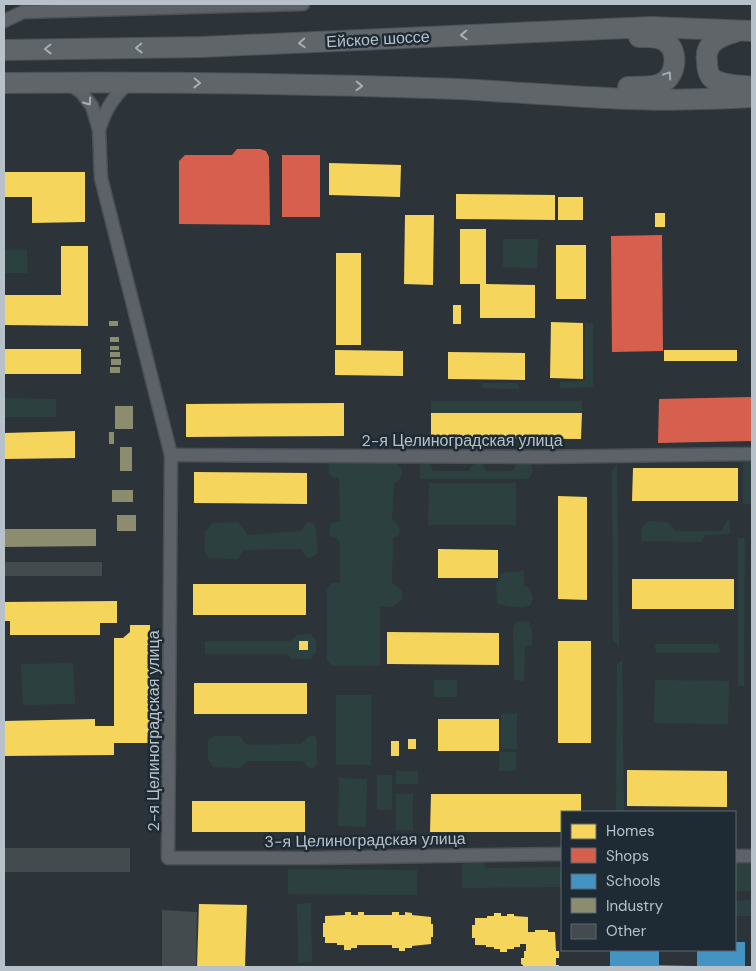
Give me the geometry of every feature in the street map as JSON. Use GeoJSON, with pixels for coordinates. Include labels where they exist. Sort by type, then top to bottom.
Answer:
{"type":"FeatureCollection","features":[{"type":"Feature","properties":{"kind":"main road","name":"Ейское шоссе"},"geometry":{"type":"LineString","coordinates":[[4,50],[201,48],[651,27],[746,31]]}},
{"type":"Feature","properties":{"kind":"main road"},"geometry":{"type":"LineString","coordinates":[[746,31],[723,35],[713,41],[708,48],[706,59],[711,77],[723,83],[752,87]]}},
{"type":"Feature","properties":{"kind":"main road"},"geometry":{"type":"LineString","coordinates":[[513,33],[656,37],[670,45],[674,54],[672,72],[662,84],[519,93]]}},
{"type":"Feature","properties":{"kind":"main road"},"geometry":{"type":"LineString","coordinates":[[4,83],[130,81],[320,84],[632,99],[692,100],[752,97]]}},
{"type":"Feature","properties":{"kind":"street"},"geometry":{"type":"LineString","coordinates":[[4,21],[22,12],[303,4]]}},
{"type":"Feature","properties":{"kind":"street","name":"2-я Целиноградская улица"},"geometry":{"type":"LineString","coordinates":[[99,130],[104,114],[113,98],[130,81]]}},
{"type":"Feature","properties":{"kind":"street","name":"2-я Целиноградская улица"},"geometry":{"type":"LineString","coordinates":[[66,82],[81,92],[92,106],[99,130],[101,178],[171,454],[168,858]]}},
{"type":"Feature","properties":{"kind":"street","name":"2-я Целиноградская улица"},"geometry":{"type":"LineString","coordinates":[[171,454],[537,457],[752,454]]}},
{"type":"Feature","properties":{"kind":"street","name":"3-я Целиноградская улица"},"geometry":{"type":"LineString","coordinates":[[168,858],[561,854]]}},
{"type":"Feature","properties":{"kind":"street"},"geometry":{"type":"LineString","coordinates":[[736,856],[752,856]]}},
{"type":"Feature","properties":{"kind":"green space"},"geometry":{"type":"Polygon","coordinates":[[[503,239],[538,239],[537,268],[503,267],[503,239]]]}},
{"type":"Feature","properties":{"kind":"green space"},"geometry":{"type":"Polygon","coordinates":[[[4,250],[27,250],[27,273],[4,273],[4,250]]]}},
{"type":"Feature","properties":{"kind":"green space"},"geometry":{"type":"Polygon","coordinates":[[[585,323],[593,323],[593,387],[560,388],[560,382],[585,381],[585,323]]]}},
{"type":"Feature","properties":{"kind":"green space"},"geometry":{"type":"Polygon","coordinates":[[[482,383],[518,383],[518,389],[482,388],[482,383]]]}},
{"type":"Feature","properties":{"kind":"green space"},"geometry":{"type":"Polygon","coordinates":[[[4,398],[56,399],[56,417],[4,417],[4,398]]]}},
{"type":"Feature","properties":{"kind":"green space"},"geometry":{"type":"Polygon","coordinates":[[[431,401],[582,401],[582,413],[431,413],[431,401]]]}},
{"type":"Feature","properties":{"kind":"green space"},"geometry":{"type":"Polygon","coordinates":[[[333,461],[394,461],[402,472],[398,481],[394,484],[392,520],[397,524],[400,531],[398,536],[393,538],[392,583],[402,591],[402,600],[392,607],[380,606],[380,666],[335,666],[331,665],[327,660],[327,590],[331,583],[340,583],[340,541],[329,535],[331,524],[340,521],[339,478],[332,477],[328,471],[329,464],[333,461]]]}},
{"type":"Feature","properties":{"kind":"green space"},"geometry":{"type":"Polygon","coordinates":[[[424,461],[428,461],[433,471],[469,471],[472,465],[483,463],[486,471],[513,471],[516,463],[530,462],[532,472],[525,479],[420,479],[420,466],[424,461]]]}},
{"type":"Feature","properties":{"kind":"green space"},"geometry":{"type":"Polygon","coordinates":[[[743,462],[751,462],[751,504],[743,504],[743,462]]]}},
{"type":"Feature","properties":{"kind":"green space"},"geometry":{"type":"Polygon","coordinates":[[[617,464],[619,646],[613,640],[612,472],[617,464]]]}},
{"type":"Feature","properties":{"kind":"green space"},"geometry":{"type":"Polygon","coordinates":[[[429,483],[516,483],[516,525],[428,525],[429,483]]]}},
{"type":"Feature","properties":{"kind":"green space"},"geometry":{"type":"Polygon","coordinates":[[[729,520],[730,534],[705,535],[702,542],[642,541],[641,527],[649,521],[667,522],[676,531],[722,531],[724,525],[729,520]]]}},
{"type":"Feature","properties":{"kind":"green space"},"geometry":{"type":"Polygon","coordinates":[[[238,522],[248,535],[301,531],[307,522],[315,524],[318,552],[308,558],[301,549],[243,550],[238,559],[209,558],[205,553],[205,531],[213,523],[238,522]]]}},
{"type":"Feature","properties":{"kind":"green space"},"geometry":{"type":"Polygon","coordinates":[[[738,538],[745,538],[744,686],[738,686],[738,538]]]}},
{"type":"Feature","properties":{"kind":"green space"},"geometry":{"type":"Polygon","coordinates":[[[524,571],[524,586],[530,589],[533,597],[531,605],[514,607],[497,603],[496,582],[500,581],[500,573],[524,571]]]}},
{"type":"Feature","properties":{"kind":"green space"},"geometry":{"type":"Polygon","coordinates":[[[518,621],[529,622],[532,633],[532,644],[525,647],[524,681],[514,680],[513,627],[518,621]]]}},
{"type":"Feature","properties":{"kind":"green space"},"geometry":{"type":"Polygon","coordinates":[[[311,634],[316,640],[316,653],[310,659],[292,659],[287,654],[205,654],[205,641],[290,641],[297,635],[311,634]]]}},
{"type":"Feature","properties":{"kind":"green space"},"geometry":{"type":"Polygon","coordinates":[[[656,644],[718,644],[720,650],[718,653],[656,653],[656,644]]]}},
{"type":"Feature","properties":{"kind":"green space"},"geometry":{"type":"Polygon","coordinates":[[[622,660],[624,811],[616,811],[617,665],[622,660]]]}},
{"type":"Feature","properties":{"kind":"green space"},"geometry":{"type":"Polygon","coordinates":[[[73,663],[75,704],[23,705],[21,664],[73,663]]]}},
{"type":"Feature","properties":{"kind":"green space"},"geometry":{"type":"Polygon","coordinates":[[[434,680],[457,680],[457,697],[434,697],[434,680]]]}},
{"type":"Feature","properties":{"kind":"green space"},"geometry":{"type":"Polygon","coordinates":[[[655,680],[729,681],[728,724],[654,723],[655,680]]]}},
{"type":"Feature","properties":{"kind":"green space"},"geometry":{"type":"Polygon","coordinates":[[[336,695],[371,695],[371,765],[336,765],[336,695]]]}},
{"type":"Feature","properties":{"kind":"green space"},"geometry":{"type":"Polygon","coordinates":[[[501,714],[517,714],[517,749],[501,749],[501,714]]]}},
{"type":"Feature","properties":{"kind":"green space"},"geometry":{"type":"Polygon","coordinates":[[[214,736],[240,736],[247,745],[301,744],[309,736],[315,736],[317,741],[317,764],[313,768],[309,768],[302,761],[247,761],[239,768],[213,767],[208,760],[208,740],[214,736]]]}},
{"type":"Feature","properties":{"kind":"green space"},"geometry":{"type":"Polygon","coordinates":[[[499,752],[516,752],[516,771],[499,771],[499,752]]]}},
{"type":"Feature","properties":{"kind":"green space"},"geometry":{"type":"Polygon","coordinates":[[[396,771],[418,771],[418,784],[396,784],[396,771]]]}},
{"type":"Feature","properties":{"kind":"green space"},"geometry":{"type":"Polygon","coordinates":[[[377,775],[392,775],[392,810],[377,810],[377,775]]]}},
{"type":"Feature","properties":{"kind":"green space"},"geometry":{"type":"Polygon","coordinates":[[[339,778],[367,779],[366,827],[338,826],[339,778]]]}},
{"type":"Feature","properties":{"kind":"green space"},"geometry":{"type":"Polygon","coordinates":[[[396,794],[413,794],[413,830],[396,830],[396,794]]]}},
{"type":"Feature","properties":{"kind":"green space"},"geometry":{"type":"Polygon","coordinates":[[[466,859],[481,859],[486,868],[561,867],[561,887],[462,888],[462,866],[466,859]]]}},
{"type":"Feature","properties":{"kind":"green space"},"geometry":{"type":"Polygon","coordinates":[[[736,860],[752,861],[752,891],[736,891],[736,860]]]}},
{"type":"Feature","properties":{"kind":"green space"},"geometry":{"type":"Polygon","coordinates":[[[288,869],[417,870],[417,895],[288,894],[288,869]]]}},
{"type":"Feature","properties":{"kind":"green space"},"geometry":{"type":"Polygon","coordinates":[[[752,900],[752,916],[736,916],[736,901],[752,900]]]}},
{"type":"Feature","properties":{"kind":"green space"},"geometry":{"type":"Polygon","coordinates":[[[311,903],[312,962],[298,963],[297,904],[311,903]]]}},
{"type":"Feature","properties":{"kind":"building: Homes"},"geometry":{"type":"Polygon","coordinates":[[[329,163],[401,165],[400,197],[329,195],[329,163]]]}},
{"type":"Feature","properties":{"kind":"building: Homes"},"geometry":{"type":"Polygon","coordinates":[[[4,172],[85,172],[85,222],[32,223],[32,197],[4,197],[4,172]]]}},
{"type":"Feature","properties":{"kind":"building: Homes"},"geometry":{"type":"Polygon","coordinates":[[[456,194],[555,195],[555,220],[456,219],[456,194]]]}},
{"type":"Feature","properties":{"kind":"building: Homes"},"geometry":{"type":"Polygon","coordinates":[[[558,197],[583,197],[583,220],[558,220],[558,197]]]}},
{"type":"Feature","properties":{"kind":"building: Homes"},"geometry":{"type":"Polygon","coordinates":[[[655,213],[665,213],[665,227],[655,227],[655,213]]]}},
{"type":"Feature","properties":{"kind":"building: Homes"},"geometry":{"type":"Polygon","coordinates":[[[405,215],[434,215],[433,285],[404,284],[405,215]]]}},
{"type":"Feature","properties":{"kind":"building: Homes"},"geometry":{"type":"Polygon","coordinates":[[[460,229],[486,229],[486,284],[535,285],[535,318],[480,318],[480,284],[460,284],[460,229]]]}},
{"type":"Feature","properties":{"kind":"building: Homes"},"geometry":{"type":"Polygon","coordinates":[[[556,245],[586,245],[586,299],[556,299],[556,245]]]}},
{"type":"Feature","properties":{"kind":"building: Homes"},"geometry":{"type":"Polygon","coordinates":[[[61,246],[88,246],[88,326],[4,325],[4,295],[61,295],[61,246]]]}},
{"type":"Feature","properties":{"kind":"building: Homes"},"geometry":{"type":"Polygon","coordinates":[[[336,253],[361,253],[361,345],[336,345],[336,253]]]}},
{"type":"Feature","properties":{"kind":"building: Homes"},"geometry":{"type":"Polygon","coordinates":[[[453,305],[461,305],[461,324],[453,324],[453,305]]]}},
{"type":"Feature","properties":{"kind":"building: Homes"},"geometry":{"type":"Polygon","coordinates":[[[551,322],[583,323],[583,379],[550,378],[551,322]]]}},
{"type":"Feature","properties":{"kind":"building: Homes"},"geometry":{"type":"Polygon","coordinates":[[[4,349],[81,349],[81,374],[4,374],[4,349]]]}},
{"type":"Feature","properties":{"kind":"building: Homes"},"geometry":{"type":"Polygon","coordinates":[[[335,350],[403,351],[403,376],[335,375],[335,350]]]}},
{"type":"Feature","properties":{"kind":"building: Homes"},"geometry":{"type":"Polygon","coordinates":[[[664,350],[737,350],[737,361],[664,361],[664,350]]]}},
{"type":"Feature","properties":{"kind":"building: Homes"},"geometry":{"type":"Polygon","coordinates":[[[448,352],[525,353],[525,380],[448,379],[448,352]]]}},
{"type":"Feature","properties":{"kind":"building: Homes"},"geometry":{"type":"Polygon","coordinates":[[[344,403],[344,436],[186,437],[186,404],[344,403]]]}},
{"type":"Feature","properties":{"kind":"building: Homes"},"geometry":{"type":"Polygon","coordinates":[[[431,413],[582,413],[581,439],[431,438],[431,413]]]}},
{"type":"Feature","properties":{"kind":"building: Homes"},"geometry":{"type":"Polygon","coordinates":[[[75,431],[75,458],[4,459],[4,433],[75,431]]]}},
{"type":"Feature","properties":{"kind":"building: Homes"},"geometry":{"type":"Polygon","coordinates":[[[633,468],[738,468],[738,501],[632,501],[633,468]]]}},
{"type":"Feature","properties":{"kind":"building: Homes"},"geometry":{"type":"Polygon","coordinates":[[[194,472],[307,473],[307,504],[194,503],[194,472]]]}},
{"type":"Feature","properties":{"kind":"building: Homes"},"geometry":{"type":"Polygon","coordinates":[[[558,496],[587,497],[587,600],[558,599],[558,496]]]}},
{"type":"Feature","properties":{"kind":"building: Homes"},"geometry":{"type":"Polygon","coordinates":[[[438,549],[498,550],[498,578],[438,578],[438,549]]]}},
{"type":"Feature","properties":{"kind":"building: Homes"},"geometry":{"type":"Polygon","coordinates":[[[632,579],[734,579],[734,609],[632,609],[632,579]]]}},
{"type":"Feature","properties":{"kind":"building: Homes"},"geometry":{"type":"Polygon","coordinates":[[[193,584],[306,584],[306,615],[193,615],[193,584]]]}},
{"type":"Feature","properties":{"kind":"building: Homes"},"geometry":{"type":"Polygon","coordinates":[[[117,601],[117,623],[100,623],[100,635],[10,635],[10,621],[4,621],[4,602],[117,601]]]}},
{"type":"Feature","properties":{"kind":"building: Homes"},"geometry":{"type":"Polygon","coordinates":[[[130,625],[150,625],[150,743],[114,743],[114,755],[4,756],[4,721],[95,719],[95,726],[114,726],[114,638],[123,638],[130,632],[130,625]]]}},
{"type":"Feature","properties":{"kind":"building: Homes"},"geometry":{"type":"Polygon","coordinates":[[[387,632],[499,633],[499,665],[387,664],[387,632]]]}},
{"type":"Feature","properties":{"kind":"building: Homes"},"geometry":{"type":"Polygon","coordinates":[[[299,641],[308,641],[308,650],[299,650],[299,641]]]}},
{"type":"Feature","properties":{"kind":"building: Homes"},"geometry":{"type":"Polygon","coordinates":[[[558,641],[591,641],[591,743],[558,743],[558,641]]]}},
{"type":"Feature","properties":{"kind":"building: Homes"},"geometry":{"type":"Polygon","coordinates":[[[194,683],[307,683],[307,714],[194,714],[194,683]]]}},
{"type":"Feature","properties":{"kind":"building: Homes"},"geometry":{"type":"Polygon","coordinates":[[[438,719],[499,719],[499,751],[438,751],[438,719]]]}},
{"type":"Feature","properties":{"kind":"building: Homes"},"geometry":{"type":"Polygon","coordinates":[[[408,739],[416,739],[416,749],[408,749],[408,739]]]}},
{"type":"Feature","properties":{"kind":"building: Homes"},"geometry":{"type":"Polygon","coordinates":[[[391,741],[399,741],[399,756],[391,756],[391,741]]]}},
{"type":"Feature","properties":{"kind":"building: Homes"},"geometry":{"type":"Polygon","coordinates":[[[627,770],[727,771],[727,807],[627,806],[627,770]]]}},
{"type":"Feature","properties":{"kind":"building: Homes"},"geometry":{"type":"Polygon","coordinates":[[[431,794],[581,794],[581,811],[561,811],[561,832],[430,832],[431,794]]]}},
{"type":"Feature","properties":{"kind":"building: Homes"},"geometry":{"type":"Polygon","coordinates":[[[192,801],[305,801],[305,832],[192,832],[192,801]]]}},
{"type":"Feature","properties":{"kind":"building: Homes"},"geometry":{"type":"Polygon","coordinates":[[[199,904],[247,905],[245,967],[197,967],[199,904]]]}},
{"type":"Feature","properties":{"kind":"building: Homes"},"geometry":{"type":"Polygon","coordinates":[[[345,912],[351,912],[351,915],[358,915],[358,912],[364,912],[364,915],[392,915],[392,912],[399,912],[399,915],[405,915],[405,912],[412,913],[412,915],[431,917],[433,937],[431,937],[431,944],[412,946],[412,948],[405,948],[405,951],[399,951],[399,948],[392,948],[392,945],[357,945],[357,948],[344,950],[344,945],[325,943],[323,923],[325,923],[325,916],[345,915],[345,912]]]}},
{"type":"Feature","properties":{"kind":"building: Homes"},"geometry":{"type":"Polygon","coordinates":[[[494,913],[501,913],[501,916],[514,914],[514,916],[528,917],[528,932],[548,930],[548,932],[555,932],[556,951],[559,951],[556,965],[559,965],[559,967],[523,967],[521,958],[524,958],[526,944],[520,944],[520,947],[514,947],[514,949],[507,949],[507,952],[500,952],[500,949],[486,947],[486,945],[475,945],[475,938],[472,938],[472,925],[475,925],[475,918],[487,918],[487,916],[494,916],[494,913]]]}},
{"type":"Feature","properties":{"kind":"building: Shops"},"geometry":{"type":"Polygon","coordinates":[[[237,149],[260,149],[266,151],[269,157],[270,225],[179,224],[179,161],[185,155],[232,155],[237,149]]]}},
{"type":"Feature","properties":{"kind":"building: Shops"},"geometry":{"type":"Polygon","coordinates":[[[282,155],[320,155],[320,217],[282,217],[282,155]]]}},
{"type":"Feature","properties":{"kind":"building: Shops"},"geometry":{"type":"Polygon","coordinates":[[[662,235],[663,351],[612,352],[611,236],[662,235]]]}},
{"type":"Feature","properties":{"kind":"building: Shops"},"geometry":{"type":"Polygon","coordinates":[[[752,397],[752,441],[658,443],[659,399],[752,397]]]}},
{"type":"Feature","properties":{"kind":"building: Schools"},"geometry":{"type":"Polygon","coordinates":[[[736,942],[745,942],[745,967],[697,967],[697,951],[736,951],[736,942]]]}},
{"type":"Feature","properties":{"kind":"building: Schools"},"geometry":{"type":"Polygon","coordinates":[[[610,951],[659,951],[659,965],[693,966],[693,967],[610,967],[610,951]]]}},
{"type":"Feature","properties":{"kind":"building: Industry"},"geometry":{"type":"Polygon","coordinates":[[[109,321],[118,321],[118,326],[109,326],[109,321]]]}},
{"type":"Feature","properties":{"kind":"building: Industry"},"geometry":{"type":"Polygon","coordinates":[[[110,337],[119,337],[119,342],[110,342],[110,337]]]}},
{"type":"Feature","properties":{"kind":"building: Industry"},"geometry":{"type":"Polygon","coordinates":[[[110,346],[119,346],[119,350],[110,350],[110,346]]]}},
{"type":"Feature","properties":{"kind":"building: Industry"},"geometry":{"type":"Polygon","coordinates":[[[110,352],[120,352],[120,357],[110,357],[110,352]]]}},
{"type":"Feature","properties":{"kind":"building: Industry"},"geometry":{"type":"Polygon","coordinates":[[[111,359],[121,359],[121,365],[111,365],[111,359]]]}},
{"type":"Feature","properties":{"kind":"building: Industry"},"geometry":{"type":"Polygon","coordinates":[[[110,367],[120,367],[120,373],[110,373],[110,367]]]}},
{"type":"Feature","properties":{"kind":"building: Industry"},"geometry":{"type":"Polygon","coordinates":[[[115,406],[133,406],[133,429],[115,429],[115,406]]]}},
{"type":"Feature","properties":{"kind":"building: Industry"},"geometry":{"type":"Polygon","coordinates":[[[109,432],[114,432],[114,444],[109,444],[109,432]]]}},
{"type":"Feature","properties":{"kind":"building: Industry"},"geometry":{"type":"Polygon","coordinates":[[[120,447],[132,447],[132,471],[120,471],[120,447]]]}},
{"type":"Feature","properties":{"kind":"building: Industry"},"geometry":{"type":"Polygon","coordinates":[[[112,490],[133,490],[133,502],[112,502],[112,490]]]}},
{"type":"Feature","properties":{"kind":"building: Industry"},"geometry":{"type":"Polygon","coordinates":[[[117,515],[136,515],[136,531],[117,531],[117,515]]]}},
{"type":"Feature","properties":{"kind":"building: Industry"},"geometry":{"type":"Polygon","coordinates":[[[4,529],[96,529],[96,546],[4,547],[4,529]]]}},
{"type":"Feature","properties":{"kind":"building: Other"},"geometry":{"type":"Polygon","coordinates":[[[4,562],[102,562],[102,576],[4,576],[4,562]]]}},
{"type":"Feature","properties":{"kind":"building: Other"},"geometry":{"type":"Polygon","coordinates":[[[4,848],[130,848],[130,872],[4,872],[4,848]]]}},
{"type":"Feature","properties":{"kind":"building: Other"},"geometry":{"type":"Polygon","coordinates":[[[162,910],[197,912],[196,967],[162,967],[162,910]]]}}]}
